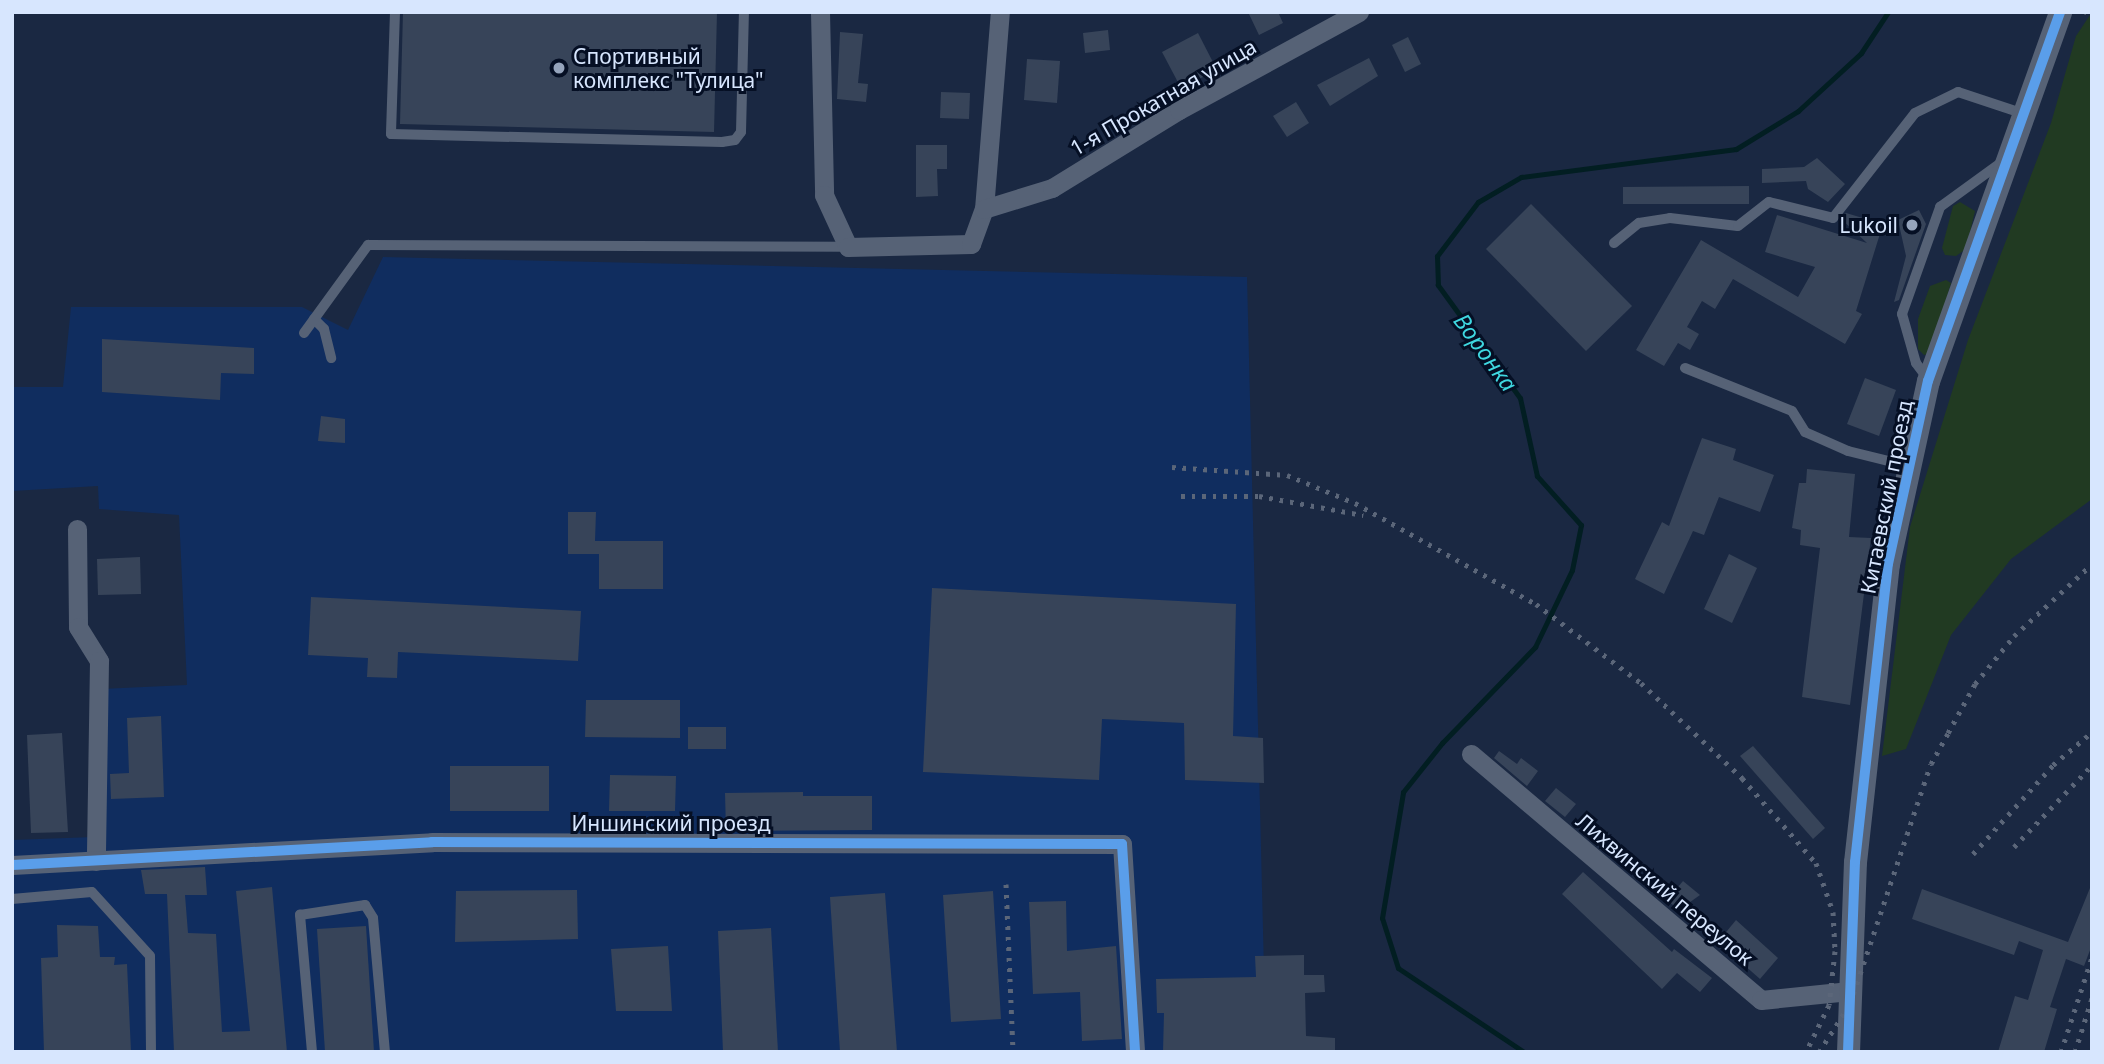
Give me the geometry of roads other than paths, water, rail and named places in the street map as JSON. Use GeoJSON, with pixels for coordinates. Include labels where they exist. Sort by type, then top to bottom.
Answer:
{"type":"FeatureCollection","features":[{"type":"Feature","properties":{"kind":"street"},"geometry":{"type":"LineString","coordinates":[[820,12],[824,195],[848,247],[971,244],[984,209],[1000,12]]}},
{"type":"Feature","properties":{"kind":"street","name":"1-я Прокатная улица"},"geometry":{"type":"LineString","coordinates":[[984,209],[1052,188],[1179,110],[1359,12]]}},
{"type":"Feature","properties":{"kind":"street","name":"Китаевский проезд"},"geometry":{"type":"LineString","coordinates":[[1847,1050],[1855,862],[1888,564],[1928,381],[2060,12]]}},
{"type":"Feature","properties":{"kind":"street"},"geometry":{"type":"LineString","coordinates":[[77,529],[78,627],[99,661],[96,861]]}},
{"type":"Feature","properties":{"kind":"street","name":"Лихвинский переулок"},"geometry":{"type":"LineString","coordinates":[[1471,754],[1761,1000],[1850,991]]}},
{"type":"Feature","properties":{"kind":"street","name":"Иншинский проезд"},"geometry":{"type":"LineString","coordinates":[[12,865],[432,842],[1122,844],[1135,1052]]}},
{"type":"Feature","properties":{"kind":"lane"},"geometry":{"type":"LineString","coordinates":[[395,12],[392,135],[722,142],[735,140],[741,132],[744,12]]}},
{"type":"Feature","properties":{"kind":"lane"},"geometry":{"type":"LineString","coordinates":[[1614,243],[1639,223],[1670,218],[1738,226],[1769,202],[1833,218],[1916,113],[1958,92],[2024,114]]}},
{"type":"Feature","properties":{"kind":"lane"},"geometry":{"type":"LineString","coordinates":[[1928,381],[1916,363],[1902,314],[1940,207],[2008,157]]}},
{"type":"Feature","properties":{"kind":"lane"},"geometry":{"type":"LineString","coordinates":[[304,333],[368,245],[848,247]]}},
{"type":"Feature","properties":{"kind":"lane"},"geometry":{"type":"LineString","coordinates":[[314,319],[324,329],[331,358]]}},
{"type":"Feature","properties":{"kind":"lane"},"geometry":{"type":"LineString","coordinates":[[1685,368],[1792,411],[1805,432],[1826,442],[1910,466]]}},
{"type":"Feature","properties":{"kind":"lane"},"geometry":{"type":"LineString","coordinates":[[12,899],[93,892],[150,956],[151,1052]]}},
{"type":"Feature","properties":{"kind":"lane"},"geometry":{"type":"LineString","coordinates":[[312,1052],[300,915],[365,905],[373,918],[385,1052]]}},
{"type":"Feature","properties":{"kind":"waterway","name":"Воронка"},"geometry":{"type":"LineString","coordinates":[[1524,1052],[1398,968],[1382,918],[1403,792],[1442,743],[1535,647],[1572,570],[1581,525],[1537,476],[1520,398],[1438,285],[1437,256],[1478,202],[1521,177],[1736,149],[1798,111],[1861,53],[1888,12]]}},
{"type":"Feature","properties":{"kind":"railway"},"geometry":{"type":"LineString","coordinates":[[1172,467],[1287,475],[1355,503],[1536,604],[1641,683],[1742,778],[1816,863],[1833,912],[1835,951],[1829,1005],[1806,1052]]}},
{"type":"Feature","properties":{"kind":"railway"},"geometry":{"type":"LineString","coordinates":[[1181,496],[1259,496],[1363,515]]}},
{"type":"Feature","properties":{"kind":"railway"},"geometry":{"type":"LineString","coordinates":[[1819,1052],[1850,1004],[1931,764],[1975,684],[2014,636],[2092,564]]}},
{"type":"Feature","properties":{"kind":"railway"},"geometry":{"type":"LineString","coordinates":[[1973,854],[2053,765],[2092,732]]}},
{"type":"Feature","properties":{"kind":"railway"},"geometry":{"type":"LineString","coordinates":[[2014,847],[2092,765]]}},
{"type":"Feature","properties":{"kind":"railway"},"geometry":{"type":"LineString","coordinates":[[1006,884],[1013,1052]]}},
{"type":"Feature","properties":{"kind":"railway"},"geometry":{"type":"LineString","coordinates":[[2061,1052],[2092,957]]}},
{"type":"Feature","properties":{"kind":"railway"},"geometry":{"type":"LineString","coordinates":[[2075,1052],[2092,998]]}},
{"type":"Feature","properties":{"kind":"place","name":"Спортивный комплекс \"Тулица\""},"geometry":{"type":"Point","coordinates":[559,68]}},
{"type":"Feature","properties":{"kind":"place","name":"Lukoil"},"geometry":{"type":"Point","coordinates":[1912,225]}}]}
